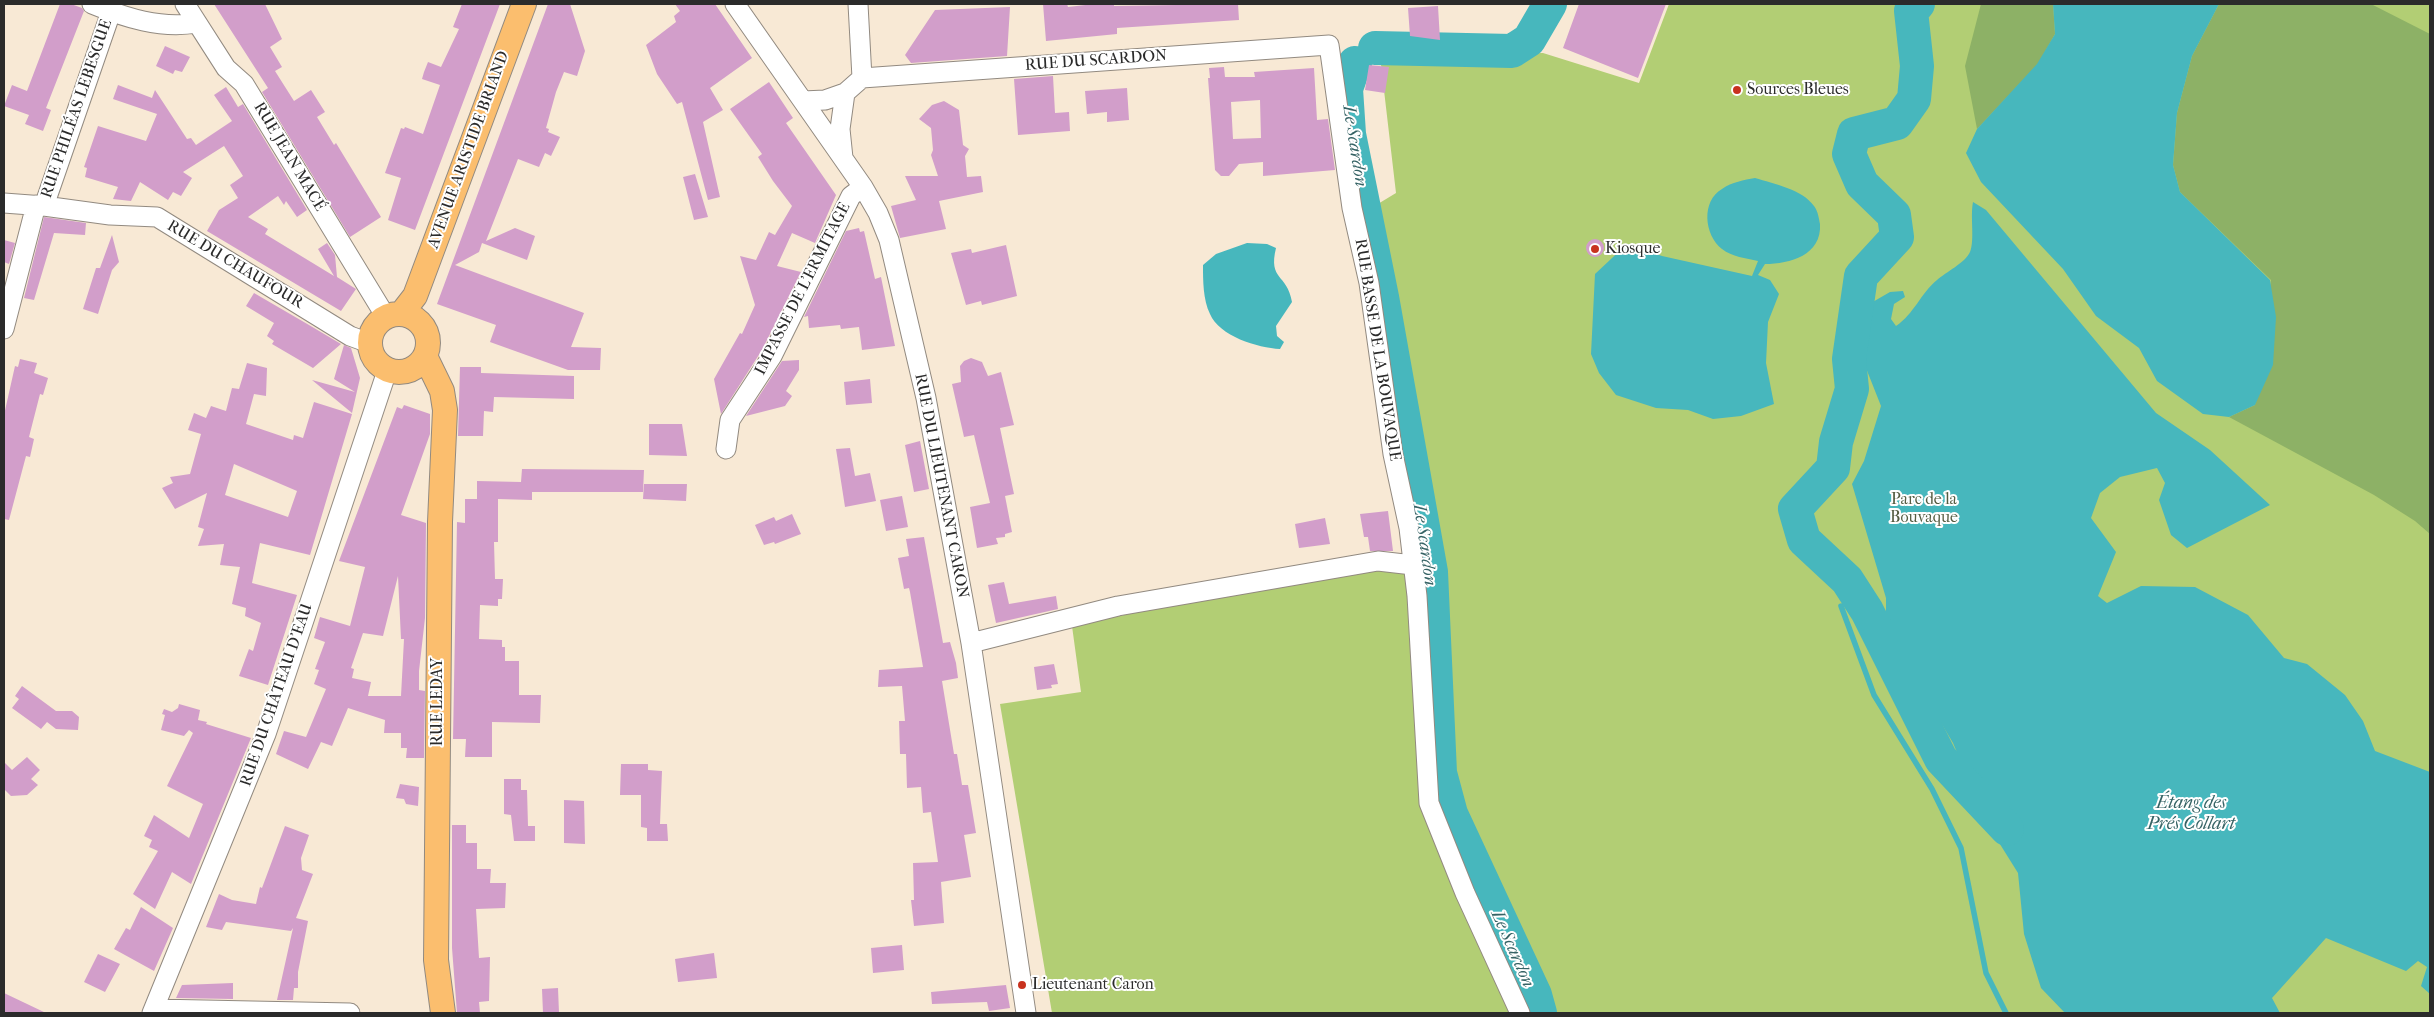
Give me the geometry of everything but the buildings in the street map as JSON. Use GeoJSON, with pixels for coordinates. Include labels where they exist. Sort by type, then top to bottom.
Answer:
{"type":"FeatureCollection","features":[{"type":"Feature","properties":{"kind":"main road","name":"AVENUE ARISTIDE BRIAND"},"geometry":{"type":"LineString","coordinates":[[403,311],[524,4]]}},
{"type":"Feature","properties":{"kind":"main road"},"geometry":{"type":"LineString","coordinates":[[403,311],[424,328],[427,334],[428,349],[418,363],[399,373],[387,371],[374,360],[369,343],[374,328],[403,311]]}},
{"type":"Feature","properties":{"kind":"main road","name":"RUE LEDAY"},"geometry":{"type":"LineString","coordinates":[[418,363],[426,378],[442,391],[445,410],[440,522],[436,960],[443,1013]]}},
{"type":"Feature","properties":{"kind":"street","name":"RUE PHILÉAS LEBESGUE"},"geometry":{"type":"LineString","coordinates":[[92,4],[111,12],[164,26],[197,23]]}},
{"type":"Feature","properties":{"kind":"street","name":"RUE JEAN MACÉ"},"geometry":{"type":"LineString","coordinates":[[185,4],[226,68],[244,84],[403,311]]}},
{"type":"Feature","properties":{"kind":"street","name":"RUE DU LIEUTENANT CARON"},"geometry":{"type":"LineString","coordinates":[[735,4],[863,187],[878,213],[889,240],[926,398],[971,643],[1026,1013]]}},
{"type":"Feature","properties":{"kind":"street"},"geometry":{"type":"LineString","coordinates":[[803,101],[825,100],[845,93],[862,78],[858,4]]}},
{"type":"Feature","properties":{"kind":"street","name":"RUE PHILÉAS LEBESGUE"},"geometry":{"type":"LineString","coordinates":[[4,329],[40,206],[111,12]]}},
{"type":"Feature","properties":{"kind":"street","name":"RUE DU SCARDON"},"geometry":{"type":"LineString","coordinates":[[862,78],[1329,45]]}},
{"type":"Feature","properties":{"kind":"street","name":"RUE BASSE DE LA BOUVAQUE"},"geometry":{"type":"LineString","coordinates":[[1329,45],[1351,199],[1370,283],[1393,454],[1409,528],[1429,803],[1465,893],[1520,1013]]}},
{"type":"Feature","properties":{"kind":"street"},"geometry":{"type":"LineString","coordinates":[[843,159],[840,129],[845,93]]}},
{"type":"Feature","properties":{"kind":"street","name":"IMPASSE DE L'ERMITAGE"},"geometry":{"type":"LineString","coordinates":[[726,449],[730,420],[772,356],[851,196],[863,187]]}},
{"type":"Feature","properties":{"kind":"street","name":"RUE DU CHAUFOUR"},"geometry":{"type":"LineString","coordinates":[[4,203],[110,215],[156,218],[350,336],[369,343]]}},
{"type":"Feature","properties":{"kind":"street","name":"RUE DU CHÂTEAU D'EAU"},"geometry":{"type":"LineString","coordinates":[[154,1011],[266,734],[387,371]]}},
{"type":"Feature","properties":{"kind":"street"},"geometry":{"type":"LineString","coordinates":[[971,643],[1147,601],[1378,561],[1413,565]]}},
{"type":"Feature","properties":{"kind":"street"},"geometry":{"type":"LineString","coordinates":[[154,1011],[350,1013]]}},
{"type":"Feature","properties":{"kind":"green space","name":"Parc de la Bouvaque"},"geometry":{"type":"Polygon","coordinates":[[[1669,4],[2430,4],[2430,1013],[1052,1013],[1000,704],[1081,692],[1072,626],[1417,553],[1363,213],[1396,193],[1380,56],[1543,53],[1639,83],[1669,4]]]}},
{"type":"Feature","properties":{"kind":"green space"},"geometry":{"type":"Polygon","coordinates":[[[1981,4],[2053,4],[2055,34],[2038,64],[1977,129],[1965,66],[1981,4]]]}},
{"type":"Feature","properties":{"kind":"green space"},"geometry":{"type":"Polygon","coordinates":[[[2219,4],[2371,4],[2430,34],[2430,534],[2415,521],[2374,495],[2229,417],[2255,405],[2271,280],[2180,192],[2173,165],[2177,113],[2192,56],[2219,4]]]}},
{"type":"Feature","properties":{"kind":"water"},"geometry":{"type":"Polygon","coordinates":[[[2053,4],[2219,4],[2192,56],[2177,113],[2173,165],[2180,192],[2270,280],[2276,317],[2273,365],[2255,405],[2229,417],[2203,414],[2157,381],[2139,348],[2096,316],[2063,269],[1981,182],[1966,153],[1977,129],[2037,64],[2055,34],[2053,4]]]}},
{"type":"Feature","properties":{"kind":"water"},"geometry":{"type":"Polygon","coordinates":[[[1755,178],[1802,195],[1815,208],[1820,224],[1816,243],[1803,256],[1775,264],[1765,264],[1758,275],[1770,280],[1779,294],[1768,322],[1766,363],[1774,404],[1741,416],[1713,419],[1688,410],[1656,408],[1616,395],[1599,373],[1591,354],[1595,274],[1627,244],[1662,256],[1752,276],[1758,261],[1735,256],[1722,249],[1711,235],[1707,218],[1711,201],[1715,194],[1730,185],[1755,178]]]}},
{"type":"Feature","properties":{"kind":"water","name":"Étang des Prés Collart"},"geometry":{"type":"Polygon","coordinates":[[[1973,202],[1986,210],[2156,413],[2210,450],[2270,505],[2187,548],[2171,535],[2159,500],[2165,483],[2157,468],[2120,477],[2100,493],[2091,518],[2116,552],[2098,596],[2107,603],[2141,586],[2195,587],[2248,615],[2284,658],[2307,664],[2345,695],[2363,721],[2375,751],[2430,772],[2430,994],[2421,986],[2427,967],[2418,961],[2406,971],[2326,938],[2272,998],[2280,1013],[2065,1013],[2041,988],[2024,934],[2018,873],[1988,825],[1953,743],[1920,687],[1886,620],[1886,598],[1852,484],[1864,461],[1881,406],[1862,358],[1871,303],[1890,292],[1903,291],[1905,297],[1894,304],[1891,319],[1896,326],[1913,310],[1931,285],[1960,264],[1970,252],[1973,202]]]}},
{"type":"Feature","properties":{"kind":"water"},"geometry":{"type":"Polygon","coordinates":[[[1247,243],[1267,244],[1276,248],[1274,266],[1290,293],[1292,302],[1276,326],[1277,336],[1284,342],[1280,349],[1251,343],[1230,334],[1215,322],[1206,303],[1203,265],[1216,254],[1247,243]]]}},
{"type":"Feature","properties":{"kind":"waterway","name":"Le Scardon"},"geometry":{"type":"LineString","coordinates":[[1375,48],[1512,51],[1529,40],[1550,4]]}},
{"type":"Feature","properties":{"kind":"waterway"},"geometry":{"type":"LineString","coordinates":[[1918,4],[1911,11],[1917,66],[1914,99],[1897,123],[1854,134],[1849,154],[1862,184],[1894,215],[1897,237],[1861,276],[1849,359],[1852,389],[1836,442],[1833,468],[1795,509],[1804,540],[1847,580],[1867,611],[1941,759],[2007,829]]}},
{"type":"Feature","properties":{"kind":"waterway","name":"Le Scardon"},"geometry":{"type":"LineString","coordinates":[[1355,63],[1346,89],[1349,134],[1382,297],[1431,572],[1440,773],[1451,814],[1535,995],[1540,1013]]}},
{"type":"Feature","properties":{"kind":"waterway"},"geometry":{"type":"LineString","coordinates":[[1846,587],[1847,580]]}},
{"type":"Feature","properties":{"kind":"waterway"},"geometry":{"type":"LineString","coordinates":[[1841,606],[1874,695],[1932,789],[1961,848],[1986,973],[2006,1013]]}},
{"type":"Feature","properties":{"kind":"place","name":"Sources Bleues"},"geometry":{"type":"Point","coordinates":[1737,90]}},
{"type":"Feature","properties":{"kind":"place","name":"Kiosque"},"geometry":{"type":"Point","coordinates":[1595,249]}},
{"type":"Feature","properties":{"kind":"place","name":"Lieutenant Caron"},"geometry":{"type":"Point","coordinates":[1022,985]}}]}
